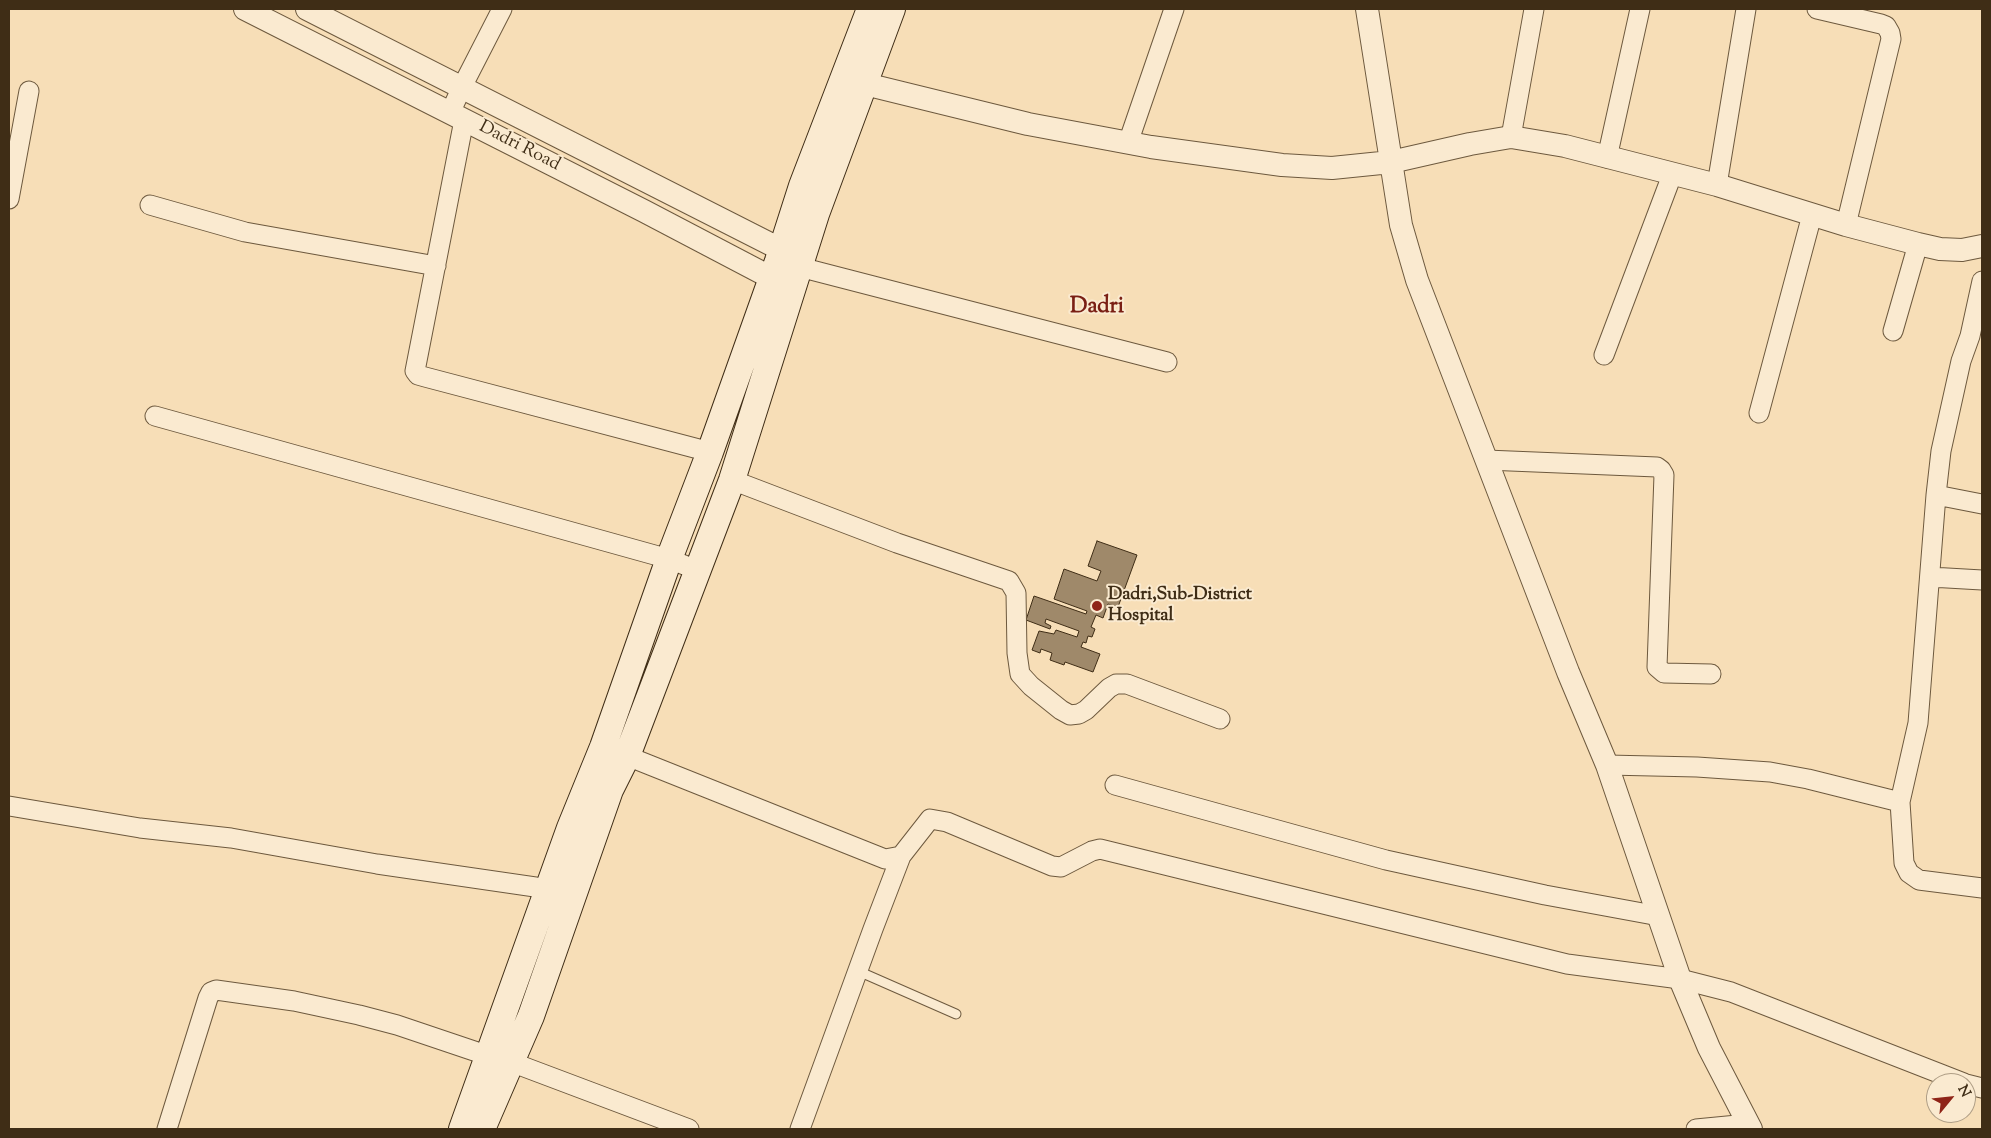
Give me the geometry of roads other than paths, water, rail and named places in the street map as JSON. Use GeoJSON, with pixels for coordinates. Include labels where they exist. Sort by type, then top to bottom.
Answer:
{"type":"FeatureCollection","features":[{"type":"Feature","properties":{"kind":"main road"},"geometry":{"type":"LineString","coordinates":[[462,1129],[500,1059],[531,1016],[610,790],[626,756],[732,480],[787,267],[802,186],[870,9]]}},
{"type":"Feature","properties":{"kind":"main road"},"geometry":{"type":"LineString","coordinates":[[482,1129],[549,889],[570,828],[603,747],[669,559],[710,452],[787,267],[816,214],[892,9]]}},
{"type":"Feature","properties":{"kind":"street","name":"Dadri Road"},"geometry":{"type":"LineString","coordinates":[[245,9],[688,233],[787,267]]}},
{"type":"Feature","properties":{"kind":"street","name":"Dadri Road"},"geometry":{"type":"LineString","coordinates":[[307,9],[462,87],[787,267]]}},
{"type":"Feature","properties":{"kind":"street"},"geometry":{"type":"LineString","coordinates":[[502,9],[462,87],[436,266],[415,371],[418,375],[710,452]]}},
{"type":"Feature","properties":{"kind":"street"},"geometry":{"type":"LineString","coordinates":[[1128,143],[1174,9]]}},
{"type":"Feature","properties":{"kind":"street"},"geometry":{"type":"LineString","coordinates":[[1367,9],[1401,225],[1417,280],[1568,672],[1607,765],[1680,979],[1709,1048],[1750,1127],[1696,1129]]}},
{"type":"Feature","properties":{"kind":"street"},"geometry":{"type":"LineString","coordinates":[[1512,137],[1534,9]]}},
{"type":"Feature","properties":{"kind":"street"},"geometry":{"type":"LineString","coordinates":[[1607,158],[1640,9]]}},
{"type":"Feature","properties":{"kind":"street"},"geometry":{"type":"LineString","coordinates":[[1716,185],[1746,9]]}},
{"type":"Feature","properties":{"kind":"street"},"geometry":{"type":"LineString","coordinates":[[1818,9],[1845,13],[1886,26],[1891,39],[1846,225]]}},
{"type":"Feature","properties":{"kind":"street"},"geometry":{"type":"LineString","coordinates":[[865,84],[1028,124],[1128,143],[1282,165],[1332,168],[1391,162],[1470,144],[1512,137],[1565,146],[1716,185],[1846,225],[1918,244],[1940,249],[1962,250],[1982,246]]}},
{"type":"Feature","properties":{"kind":"street"},"geometry":{"type":"LineString","coordinates":[[9,199],[29,91]]}},
{"type":"Feature","properties":{"kind":"street"},"geometry":{"type":"LineString","coordinates":[[1604,355],[1672,175]]}},
{"type":"Feature","properties":{"kind":"street"},"geometry":{"type":"LineString","coordinates":[[150,206],[245,232],[436,266]]}},
{"type":"Feature","properties":{"kind":"street"},"geometry":{"type":"LineString","coordinates":[[1759,413],[1812,215]]}},
{"type":"Feature","properties":{"kind":"street"},"geometry":{"type":"LineString","coordinates":[[1893,331],[1918,244]]}},
{"type":"Feature","properties":{"kind":"street"},"geometry":{"type":"LineString","coordinates":[[787,267],[1167,362]]}},
{"type":"Feature","properties":{"kind":"street"},"geometry":{"type":"LineString","coordinates":[[1982,281],[1976,337],[1961,361],[1941,452],[1918,723],[1900,802],[1904,863],[1909,873],[1919,880],[1982,888]]}},
{"type":"Feature","properties":{"kind":"street"},"geometry":{"type":"LineString","coordinates":[[155,416],[669,559],[697,570]]}},
{"type":"Feature","properties":{"kind":"street"},"geometry":{"type":"LineString","coordinates":[[1486,460],[1657,467],[1662,470],[1664,475],[1657,667],[1664,674],[1711,674]]}},
{"type":"Feature","properties":{"kind":"street"},"geometry":{"type":"LineString","coordinates":[[732,480],[896,543],[1009,581],[1016,593],[1017,653],[1020,674],[1031,686],[1070,715],[1079,714],[1086,710],[1109,688],[1116,684],[1127,684],[1220,719]]}},
{"type":"Feature","properties":{"kind":"street"},"geometry":{"type":"LineString","coordinates":[[1936,495],[1982,504]]}},
{"type":"Feature","properties":{"kind":"street"},"geometry":{"type":"LineString","coordinates":[[1930,577],[1982,580]]}},
{"type":"Feature","properties":{"kind":"street"},"geometry":{"type":"LineString","coordinates":[[626,756],[885,859],[902,856]]}},
{"type":"Feature","properties":{"kind":"street"},"geometry":{"type":"LineString","coordinates":[[1607,765],[1697,767],[1770,772],[1808,779],[1900,802]]}},
{"type":"Feature","properties":{"kind":"street"},"geometry":{"type":"LineString","coordinates":[[1115,785],[1386,860],[1545,895],[1659,916]]}},
{"type":"Feature","properties":{"kind":"street"},"geometry":{"type":"LineString","coordinates":[[9,806],[140,828],[231,838],[384,865],[549,889]]}},
{"type":"Feature","properties":{"kind":"street"},"geometry":{"type":"LineString","coordinates":[[800,1129],[902,856],[930,819],[935,819],[1052,866],[1061,867],[1092,851],[1100,849],[1567,964],[1680,979],[1732,992],[1939,1073]]}},
{"type":"Feature","properties":{"kind":"street"},"geometry":{"type":"LineString","coordinates":[[167,1129],[208,998],[211,992],[216,990],[294,1001],[397,1025],[500,1059],[689,1129]]}},
{"type":"Feature","properties":{"kind":"lane"},"geometry":{"type":"LineString","coordinates":[[858,971],[956,1014]]}},
{"type":"Feature","properties":{"kind":"place","name":"Dadri,Sub-District Hospital"},"geometry":{"type":"Point","coordinates":[1097,606]}},
{"type":"Feature","properties":{"kind":"district","name":"Dadri"},"geometry":{"type":"Point","coordinates":[1097,308]}}]}
